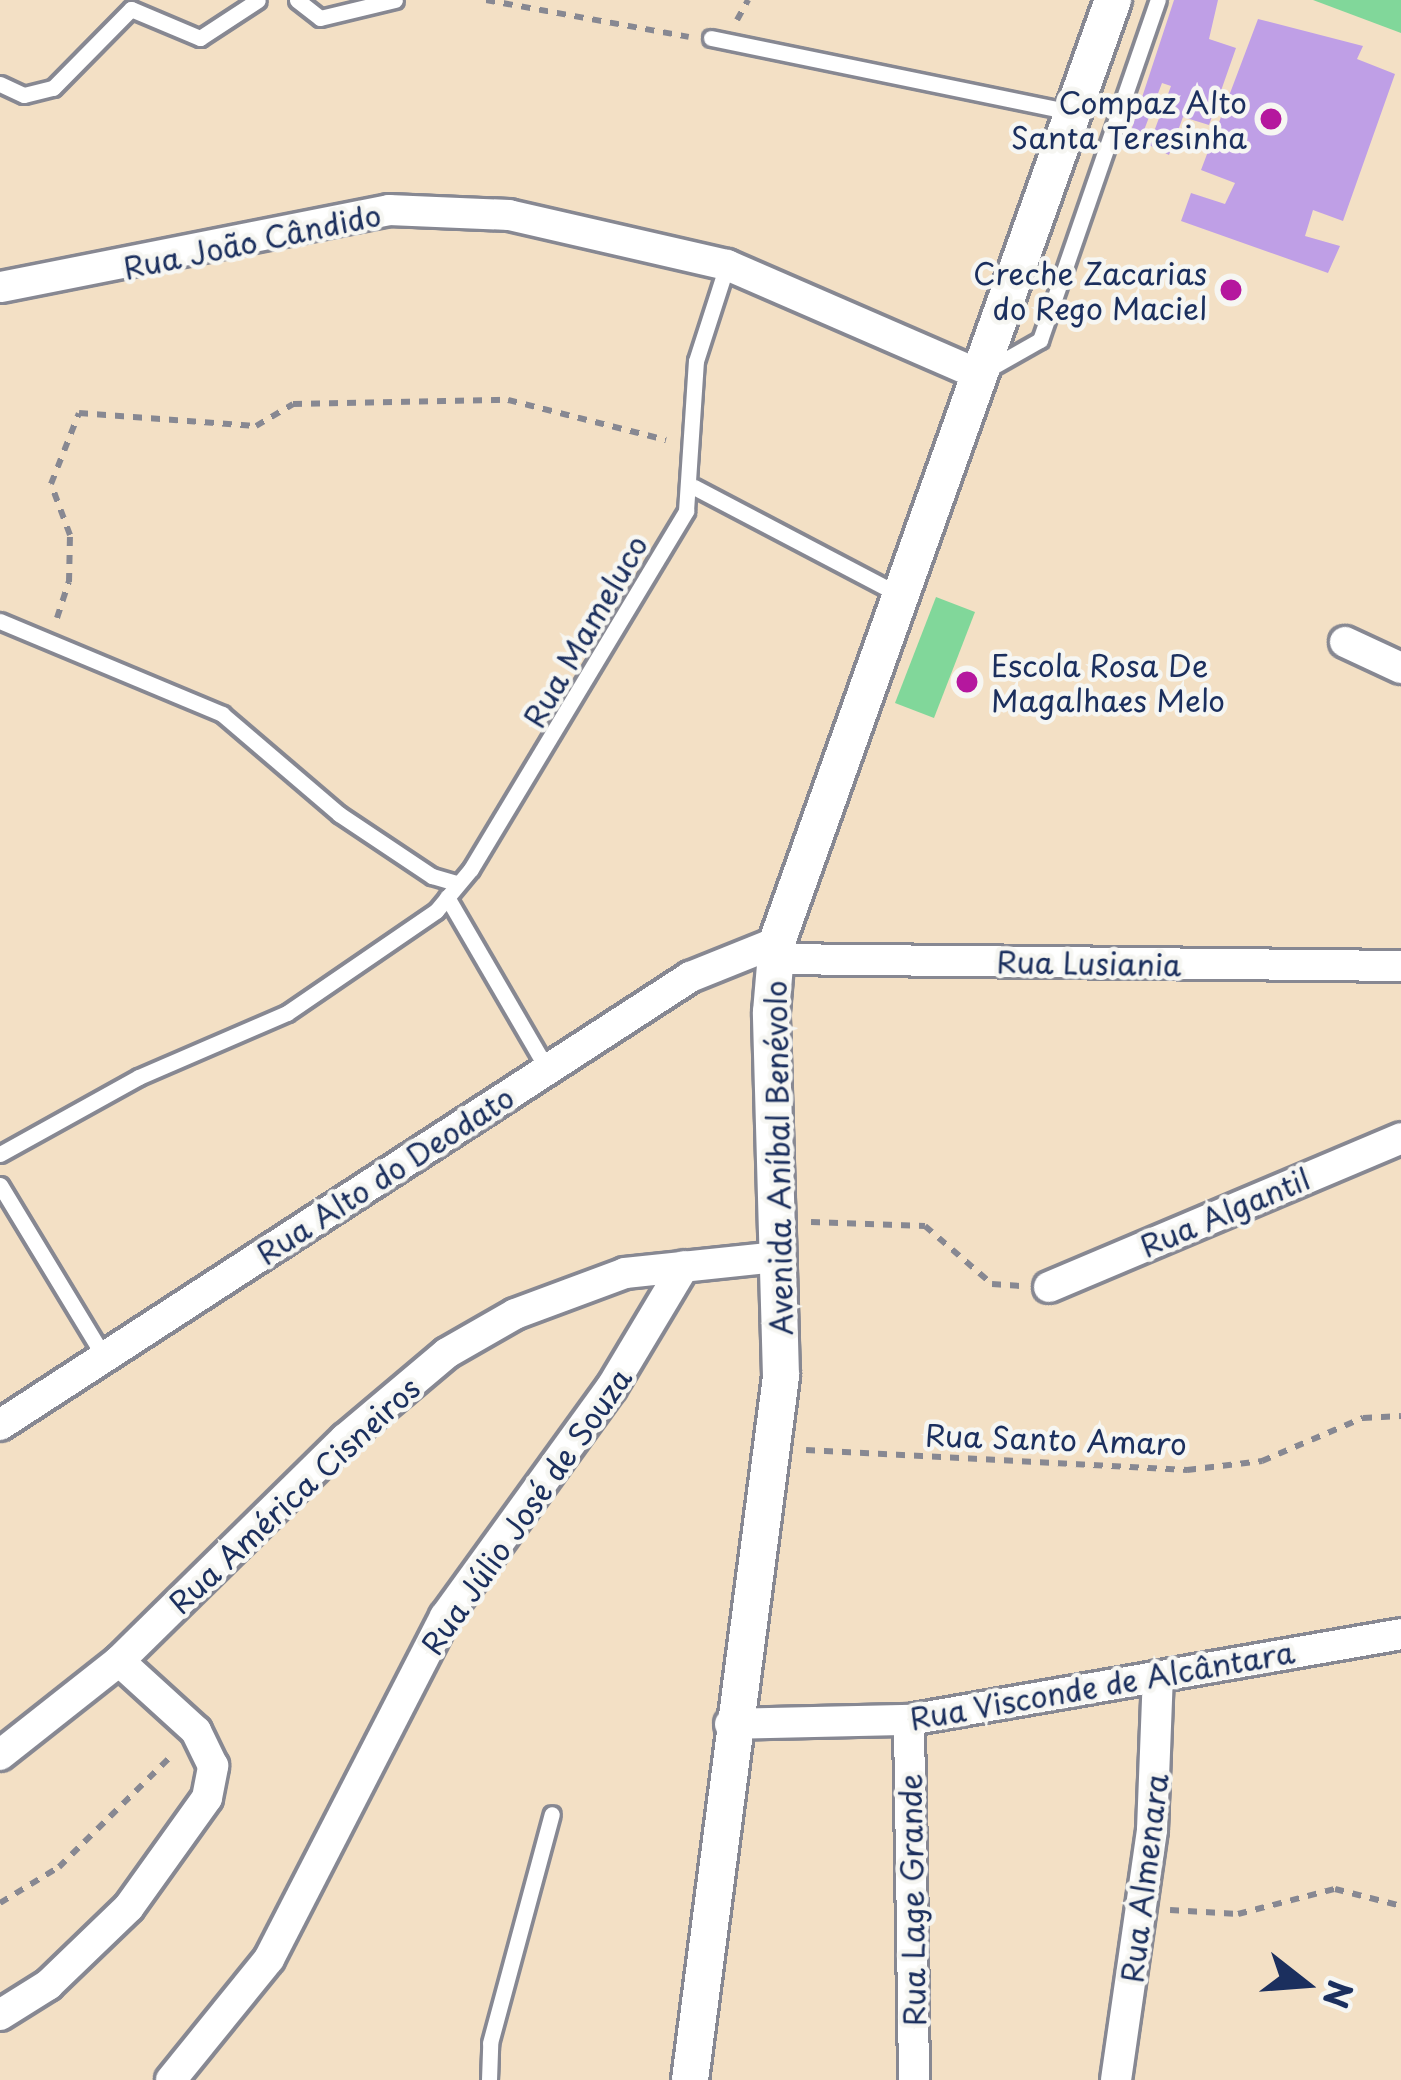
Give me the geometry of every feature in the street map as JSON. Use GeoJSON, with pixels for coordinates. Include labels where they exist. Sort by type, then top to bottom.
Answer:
{"type":"FeatureCollection","features":[{"type":"Feature","properties":{"kind":"street","name":"Avenida Aníbal Benévolo"},"geometry":{"type":"LineString","coordinates":[[689,2080],[730,1724],[781,1376],[777,950],[1113,0]]}},
{"type":"Feature","properties":{"kind":"street","name":"Rua João Cândido"},"geometry":{"type":"LineString","coordinates":[[1,287],[389,210],[509,215],[727,265],[980,375]]}},
{"type":"Feature","properties":{"kind":"street"},"geometry":{"type":"LineString","coordinates":[[1346,642],[1401,668]]}},
{"type":"Feature","properties":{"kind":"street","name":"Rua Lusiania"},"geometry":{"type":"LineString","coordinates":[[777,950],[1401,966]]}},
{"type":"Feature","properties":{"kind":"street","name":"Rua Alto do Deodato"},"geometry":{"type":"LineString","coordinates":[[0,1425],[727,956],[777,950]]}},
{"type":"Feature","properties":{"kind":"street","name":"Rua Algantil"},"geometry":{"type":"LineString","coordinates":[[1049,1287],[1401,1138]]}},
{"type":"Feature","properties":{"kind":"street"},"geometry":{"type":"LineString","coordinates":[[684,1266],[777,1239]]}},
{"type":"Feature","properties":{"kind":"street","name":"Rua América Cisneiros"},"geometry":{"type":"LineString","coordinates":[[0,1755],[119,1661],[345,1438],[447,1353],[578,1287],[684,1266]]}},
{"type":"Feature","properties":{"kind":"street","name":"Rua Júlio José de Souza"},"geometry":{"type":"LineString","coordinates":[[171,2080],[268,1959],[446,1617],[611,1388],[684,1266]]}},
{"type":"Feature","properties":{"kind":"street","name":"Rua Visconde de Alcântara"},"geometry":{"type":"LineString","coordinates":[[730,1724],[909,1720],[1401,1634]]}},
{"type":"Feature","properties":{"kind":"street"},"geometry":{"type":"LineString","coordinates":[[0,2015],[48,1985],[129,1907],[207,1798],[213,1766],[196,1731],[119,1661]]}},
{"type":"Feature","properties":{"kind":"street","name":"Rua Almenara"},"geometry":{"type":"LineString","coordinates":[[1116,2080],[1160,1755],[1158,1676]]}},
{"type":"Feature","properties":{"kind":"street","name":"Rua Lage Grande"},"geometry":{"type":"LineString","coordinates":[[909,1720],[914,2080]]}},
{"type":"Feature","properties":{"kind":"lane"},"geometry":{"type":"LineString","coordinates":[[0,83],[24,95],[53,88],[130,10],[200,38],[258,0]]}},
{"type":"Feature","properties":{"kind":"lane"},"geometry":{"type":"LineString","coordinates":[[297,0],[320,18],[395,0]]}},
{"type":"Feature","properties":{"kind":"lane"},"geometry":{"type":"LineString","coordinates":[[980,375],[1040,340],[1158,0]]}},
{"type":"Feature","properties":{"kind":"lane"},"geometry":{"type":"LineString","coordinates":[[712,38],[1073,112]]}},
{"type":"Feature","properties":{"kind":"lane"},"geometry":{"type":"LineString","coordinates":[[727,265],[696,361],[694,487],[899,595]]}},
{"type":"Feature","properties":{"kind":"lane","name":"Rua Mameluco"},"geometry":{"type":"LineString","coordinates":[[0,1154],[139,1077],[286,1013],[452,890],[539,767],[694,487]]}},
{"type":"Feature","properties":{"kind":"lane"},"geometry":{"type":"LineString","coordinates":[[0,621],[222,714],[339,814],[452,890],[547,1069]]}},
{"type":"Feature","properties":{"kind":"lane"},"geometry":{"type":"LineString","coordinates":[[0,1185],[104,1357]]}},
{"type":"Feature","properties":{"kind":"lane"},"geometry":{"type":"LineString","coordinates":[[488,2080],[490,2043],[552,1814]]}},
{"type":"Feature","properties":{"kind":"path"},"geometry":{"type":"LineString","coordinates":[[486,0],[684,37]]}},
{"type":"Feature","properties":{"kind":"path"},"geometry":{"type":"LineString","coordinates":[[49,640],[69,582],[70,535],[51,484],[79,412],[256,426],[293,404],[508,400],[692,447]]}},
{"type":"Feature","properties":{"kind":"path"},"geometry":{"type":"LineString","coordinates":[[777,1239],[925,1226],[992,1284],[1049,1287]]}},
{"type":"Feature","properties":{"kind":"path","name":"Rua Santo Amaro"},"geometry":{"type":"LineString","coordinates":[[773,1448],[1187,1471],[1262,1461],[1363,1418],[1401,1416]]}},
{"type":"Feature","properties":{"kind":"path"},"geometry":{"type":"LineString","coordinates":[[0,1903],[59,1867],[196,1731]]}},
{"type":"Feature","properties":{"kind":"path"},"geometry":{"type":"LineString","coordinates":[[1141,1908],[1238,1914],[1335,1889],[1401,1906]]}},
{"type":"Feature","properties":{"kind":"green space"},"geometry":{"type":"Polygon","coordinates":[[[1313,0],[1401,0],[1401,33],[1313,0]]]}},
{"type":"Feature","properties":{"kind":"green space"},"geometry":{"type":"Polygon","coordinates":[[[936,597],[975,612],[934,718],[895,703],[936,597]]]}},
{"type":"Feature","properties":{"kind":"building"},"geometry":{"type":"Polygon","coordinates":[[[1174,0],[1218,0],[1209,39],[1236,48],[1209,125],[1183,117],[1169,155],[1149,145],[1171,86],[1162,83],[1138,146],[1127,143],[1174,0]]]}},
{"type":"Feature","properties":{"kind":"building"},"geometry":{"type":"Polygon","coordinates":[[[1258,19],[1363,46],[1357,59],[1395,74],[1343,221],[1313,210],[1305,236],[1340,246],[1328,273],[1181,221],[1191,193],[1225,204],[1235,183],[1201,170],[1258,19]]]}},
{"type":"Feature","properties":{"kind":"place","name":"Compaz Alto Santa Teresinha"},"geometry":{"type":"Point","coordinates":[1271,119]}},
{"type":"Feature","properties":{"kind":"place","name":"Creche Zacarias do Rego Maciel"},"geometry":{"type":"Point","coordinates":[1231,290]}},
{"type":"Feature","properties":{"kind":"place","name":"Escola Rosa De Magalhaes Melo"},"geometry":{"type":"Point","coordinates":[967,682]}}]}
